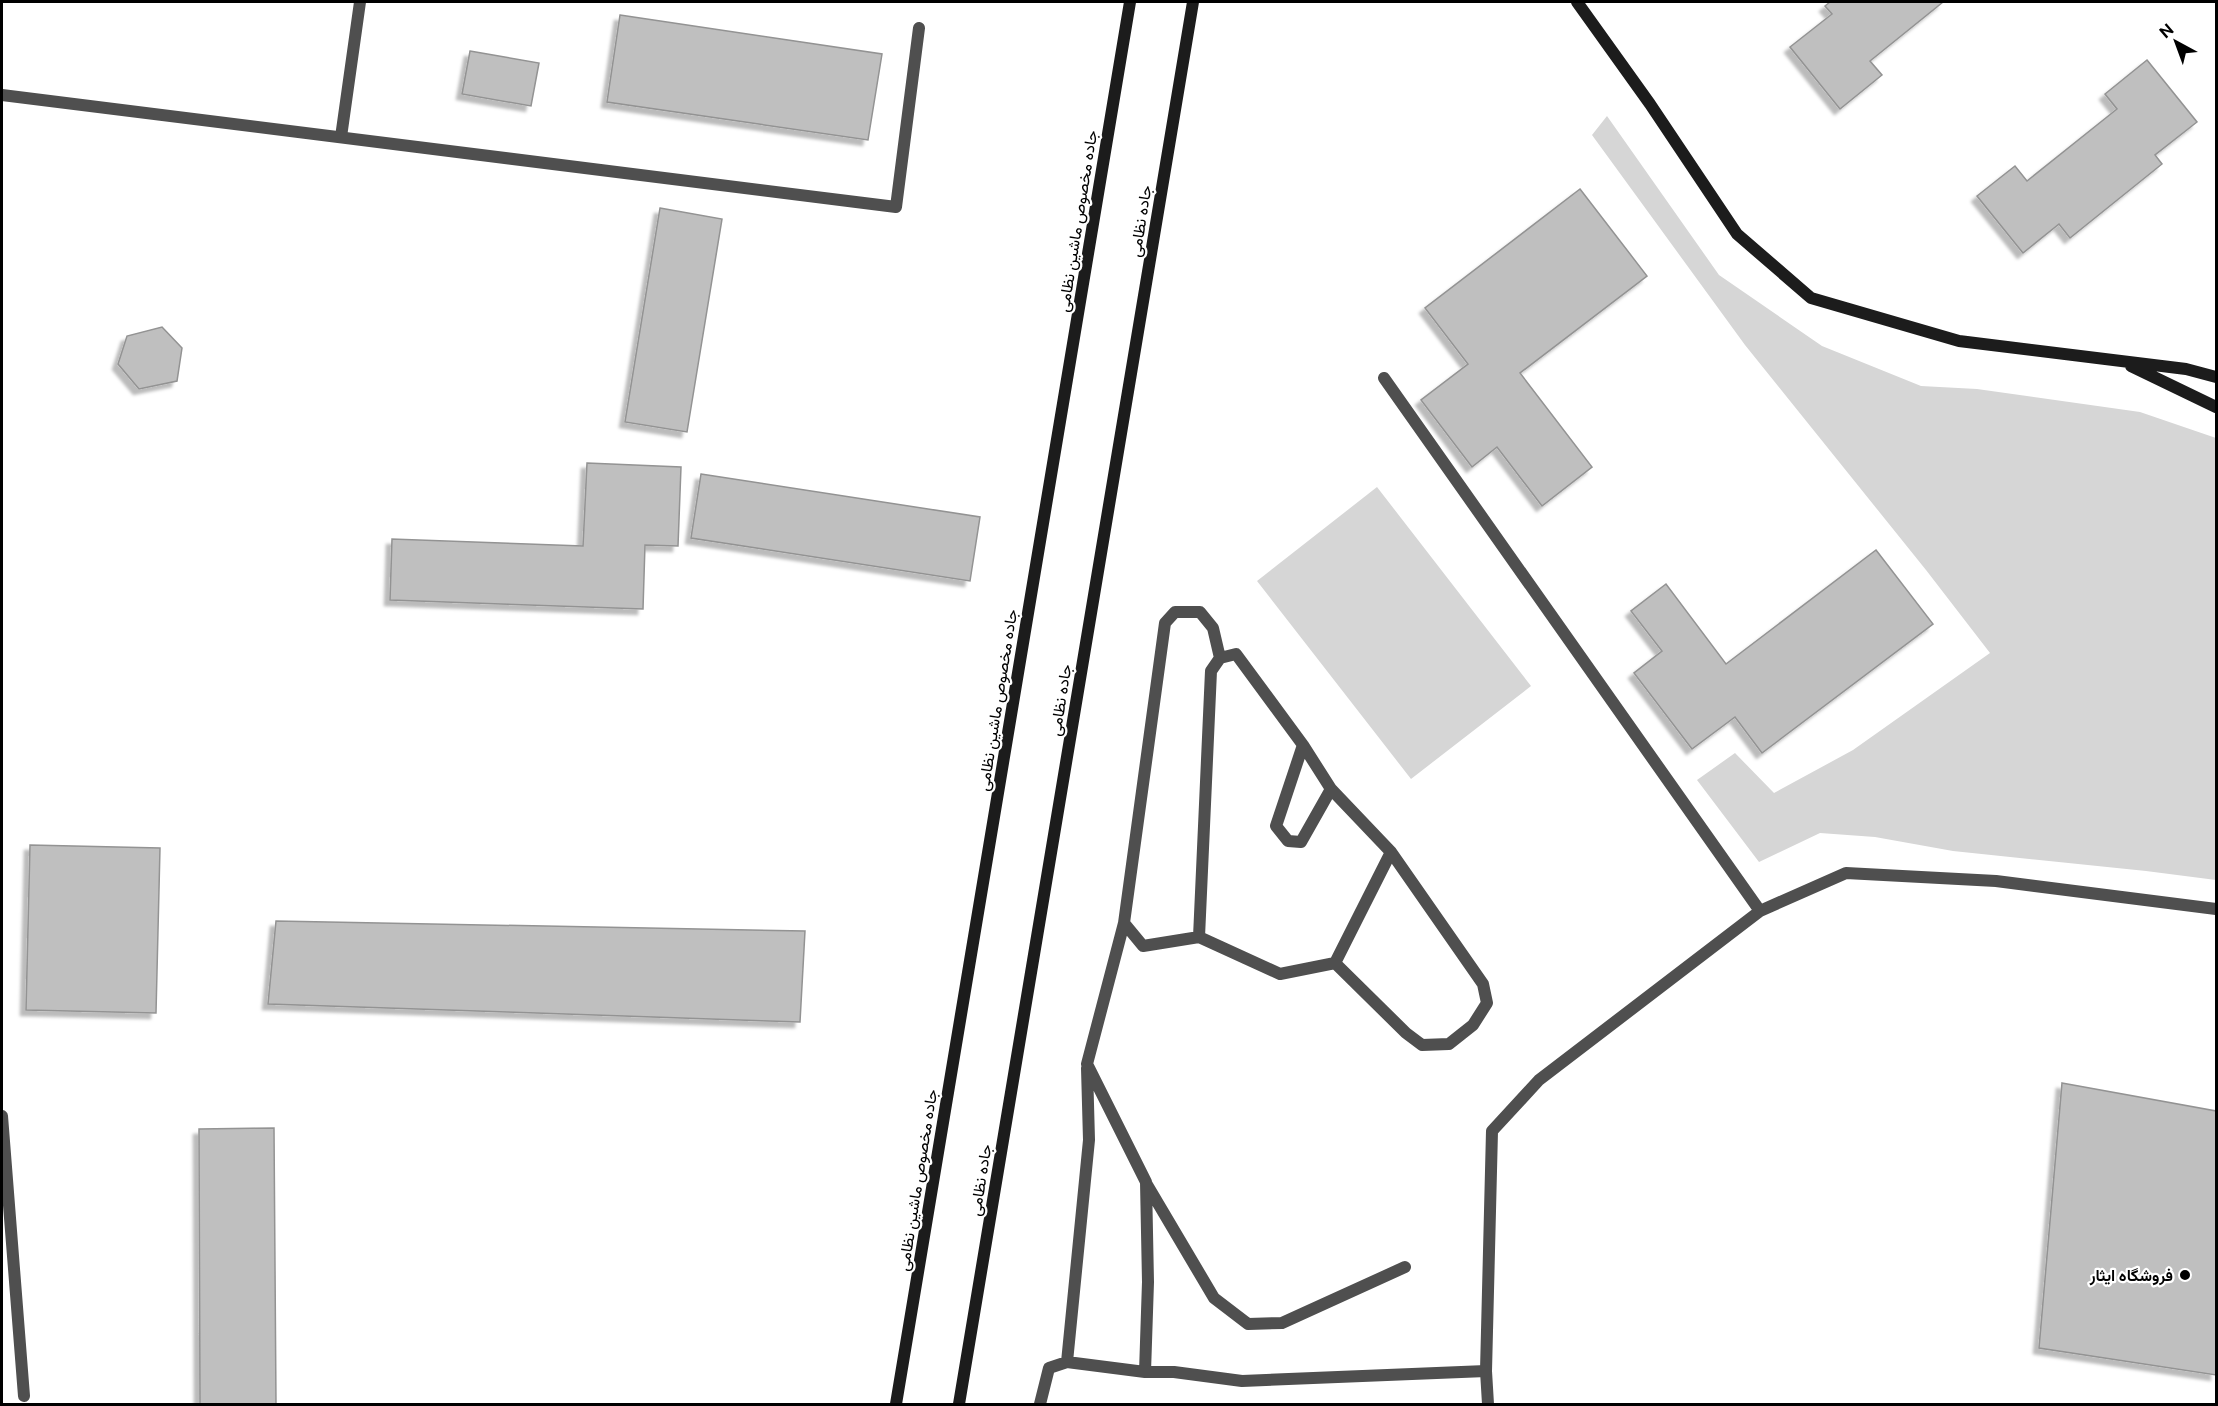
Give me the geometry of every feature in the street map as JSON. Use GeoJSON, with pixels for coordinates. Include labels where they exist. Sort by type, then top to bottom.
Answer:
{"type":"FeatureCollection","features":[{"type":"Feature","properties":{"kind":"street","name":"جاده مخصوص ماشین نظامی"},"geometry":{"type":"LineString","coordinates":[[896,1404],[1130,2]]}},
{"type":"Feature","properties":{"kind":"street","name":"جاده نظامی"},"geometry":{"type":"LineString","coordinates":[[959,1404],[1193,2]]}},
{"type":"Feature","properties":{"kind":"street"},"geometry":{"type":"LineString","coordinates":[[1577,2],[1737,234],[1811,298],[1959,341],[2186,369],[2217,377]]}},
{"type":"Feature","properties":{"kind":"street"},"geometry":{"type":"LineString","coordinates":[[2122,362],[2217,407]]}},
{"type":"Feature","properties":{"kind":"lane"},"geometry":{"type":"LineString","coordinates":[[341,137],[360,2]]}},
{"type":"Feature","properties":{"kind":"lane"},"geometry":{"type":"LineString","coordinates":[[2,95],[896,207],[919,28]]}},
{"type":"Feature","properties":{"kind":"lane"},"geometry":{"type":"LineString","coordinates":[[1384,378],[1760,911]]}},
{"type":"Feature","properties":{"kind":"lane"},"geometry":{"type":"LineString","coordinates":[[1067,1362],[1089,1140],[1087,1064],[1124,923],[1165,623],[1175,612],[1200,612],[1212,628],[1220,658]]}},
{"type":"Feature","properties":{"kind":"lane"},"geometry":{"type":"LineString","coordinates":[[1199,937],[1210,670],[1220,658],[1236,654],[1303,745],[1331,789],[1391,852],[1483,984],[1487,1003],[1473,1025],[1449,1044],[1422,1045],[1406,1034],[1335,963]]}},
{"type":"Feature","properties":{"kind":"lane"},"geometry":{"type":"LineString","coordinates":[[1303,745],[1276,826],[1288,841],[1301,842],[1331,789]]}},
{"type":"Feature","properties":{"kind":"lane"},"geometry":{"type":"LineString","coordinates":[[1335,963],[1391,852]]}},
{"type":"Feature","properties":{"kind":"lane"},"geometry":{"type":"LineString","coordinates":[[1488,1404],[1486,1371],[1492,1131],[1539,1080],[1760,911],[1846,873],[1996,881],[2217,909]]}},
{"type":"Feature","properties":{"kind":"lane"},"geometry":{"type":"LineString","coordinates":[[1124,923],[1143,946],[1199,937],[1280,974],[1335,963]]}},
{"type":"Feature","properties":{"kind":"lane"},"geometry":{"type":"LineString","coordinates":[[1087,1064],[1146,1182],[1214,1298],[1248,1324],[1282,1323],[1405,1267]]}},
{"type":"Feature","properties":{"kind":"lane"},"geometry":{"type":"LineString","coordinates":[[2,1116],[24,1402]]}},
{"type":"Feature","properties":{"kind":"lane"},"geometry":{"type":"LineString","coordinates":[[1145,1372],[1148,1282],[1146,1182]]}},
{"type":"Feature","properties":{"kind":"lane"},"geometry":{"type":"LineString","coordinates":[[1040,1404],[1049,1368],[1067,1362],[1242,1381],[1486,1371]]}},
{"type":"Feature","properties":{"kind":"shaded area"},"geometry":{"type":"Polygon","coordinates":[[[1607,116],[1719,275],[1822,346],[1921,386],[1977,389],[2140,412],[2216,438],[2216,880],[1953,851],[1875,837],[1820,833],[1759,862],[1697,780],[1735,753],[1774,793],[1853,750],[1990,653],[1745,345],[1592,135],[1607,116]]]}},
{"type":"Feature","properties":{"kind":"shaded area"},"geometry":{"type":"Polygon","coordinates":[[[1377,487],[1531,686],[1411,779],[1257,581],[1377,487]]]}},
{"type":"Feature","properties":{"kind":"building"},"geometry":{"type":"Polygon","coordinates":[[[1830,2],[1943,2],[1870,61],[1882,75],[1840,109],[1790,47],[1832,14],[1825,6],[1830,2]]]}},
{"type":"Feature","properties":{"kind":"building"},"geometry":{"type":"Polygon","coordinates":[[[620,15],[882,54],[868,140],[607,102],[620,15]]]}},
{"type":"Feature","properties":{"kind":"building"},"geometry":{"type":"Polygon","coordinates":[[[470,51],[539,63],[531,106],[462,94],[470,51]]]}},
{"type":"Feature","properties":{"kind":"building"},"geometry":{"type":"Polygon","coordinates":[[[2147,60],[2197,122],[2155,155],[2162,164],[2070,238],[2059,224],[2023,253],[1977,196],[2015,166],[2027,181],[2117,109],[2105,94],[2147,60]]]}},
{"type":"Feature","properties":{"kind":"building"},"geometry":{"type":"Polygon","coordinates":[[[1580,189],[1647,276],[1520,373],[1592,467],[1542,506],[1497,447],[1472,467],[1421,400],[1468,364],[1425,308],[1580,189]]]}},
{"type":"Feature","properties":{"kind":"building"},"geometry":{"type":"Polygon","coordinates":[[[660,208],[722,219],[687,432],[625,422],[660,208]]]}},
{"type":"Feature","properties":{"kind":"building"},"geometry":{"type":"Polygon","coordinates":[[[162,327],[182,348],[177,381],[139,389],[118,364],[127,336],[162,327]]]}},
{"type":"Feature","properties":{"kind":"building"},"geometry":{"type":"Polygon","coordinates":[[[587,463],[681,467],[678,546],[645,545],[643,609],[390,600],[392,539],[583,546],[587,463]]]}},
{"type":"Feature","properties":{"kind":"building"},"geometry":{"type":"Polygon","coordinates":[[[701,474],[980,517],[970,581],[691,538],[701,474]]]}},
{"type":"Feature","properties":{"kind":"building"},"geometry":{"type":"Polygon","coordinates":[[[1876,550],[1933,624],[1762,753],[1735,717],[1692,749],[1634,673],[1662,651],[1631,611],[1666,584],[1726,664],[1876,550]]]}},
{"type":"Feature","properties":{"kind":"building"},"geometry":{"type":"Polygon","coordinates":[[[30,845],[160,848],[156,1013],[26,1010],[30,845]]]}},
{"type":"Feature","properties":{"kind":"building"},"geometry":{"type":"Polygon","coordinates":[[[276,921],[805,931],[800,1022],[268,1004],[276,921]]]}},
{"type":"Feature","properties":{"kind":"building"},"geometry":{"type":"Polygon","coordinates":[[[2062,1083],[2216,1111],[2216,1375],[2039,1348],[2062,1083]]]}},
{"type":"Feature","properties":{"kind":"building"},"geometry":{"type":"Polygon","coordinates":[[[274,1128],[276,1404],[200,1404],[199,1129],[274,1128]]]}},
{"type":"Feature","properties":{"kind":"place","name":"فروشگاه ایثار"},"geometry":{"type":"Point","coordinates":[2185,1275]}}]}
